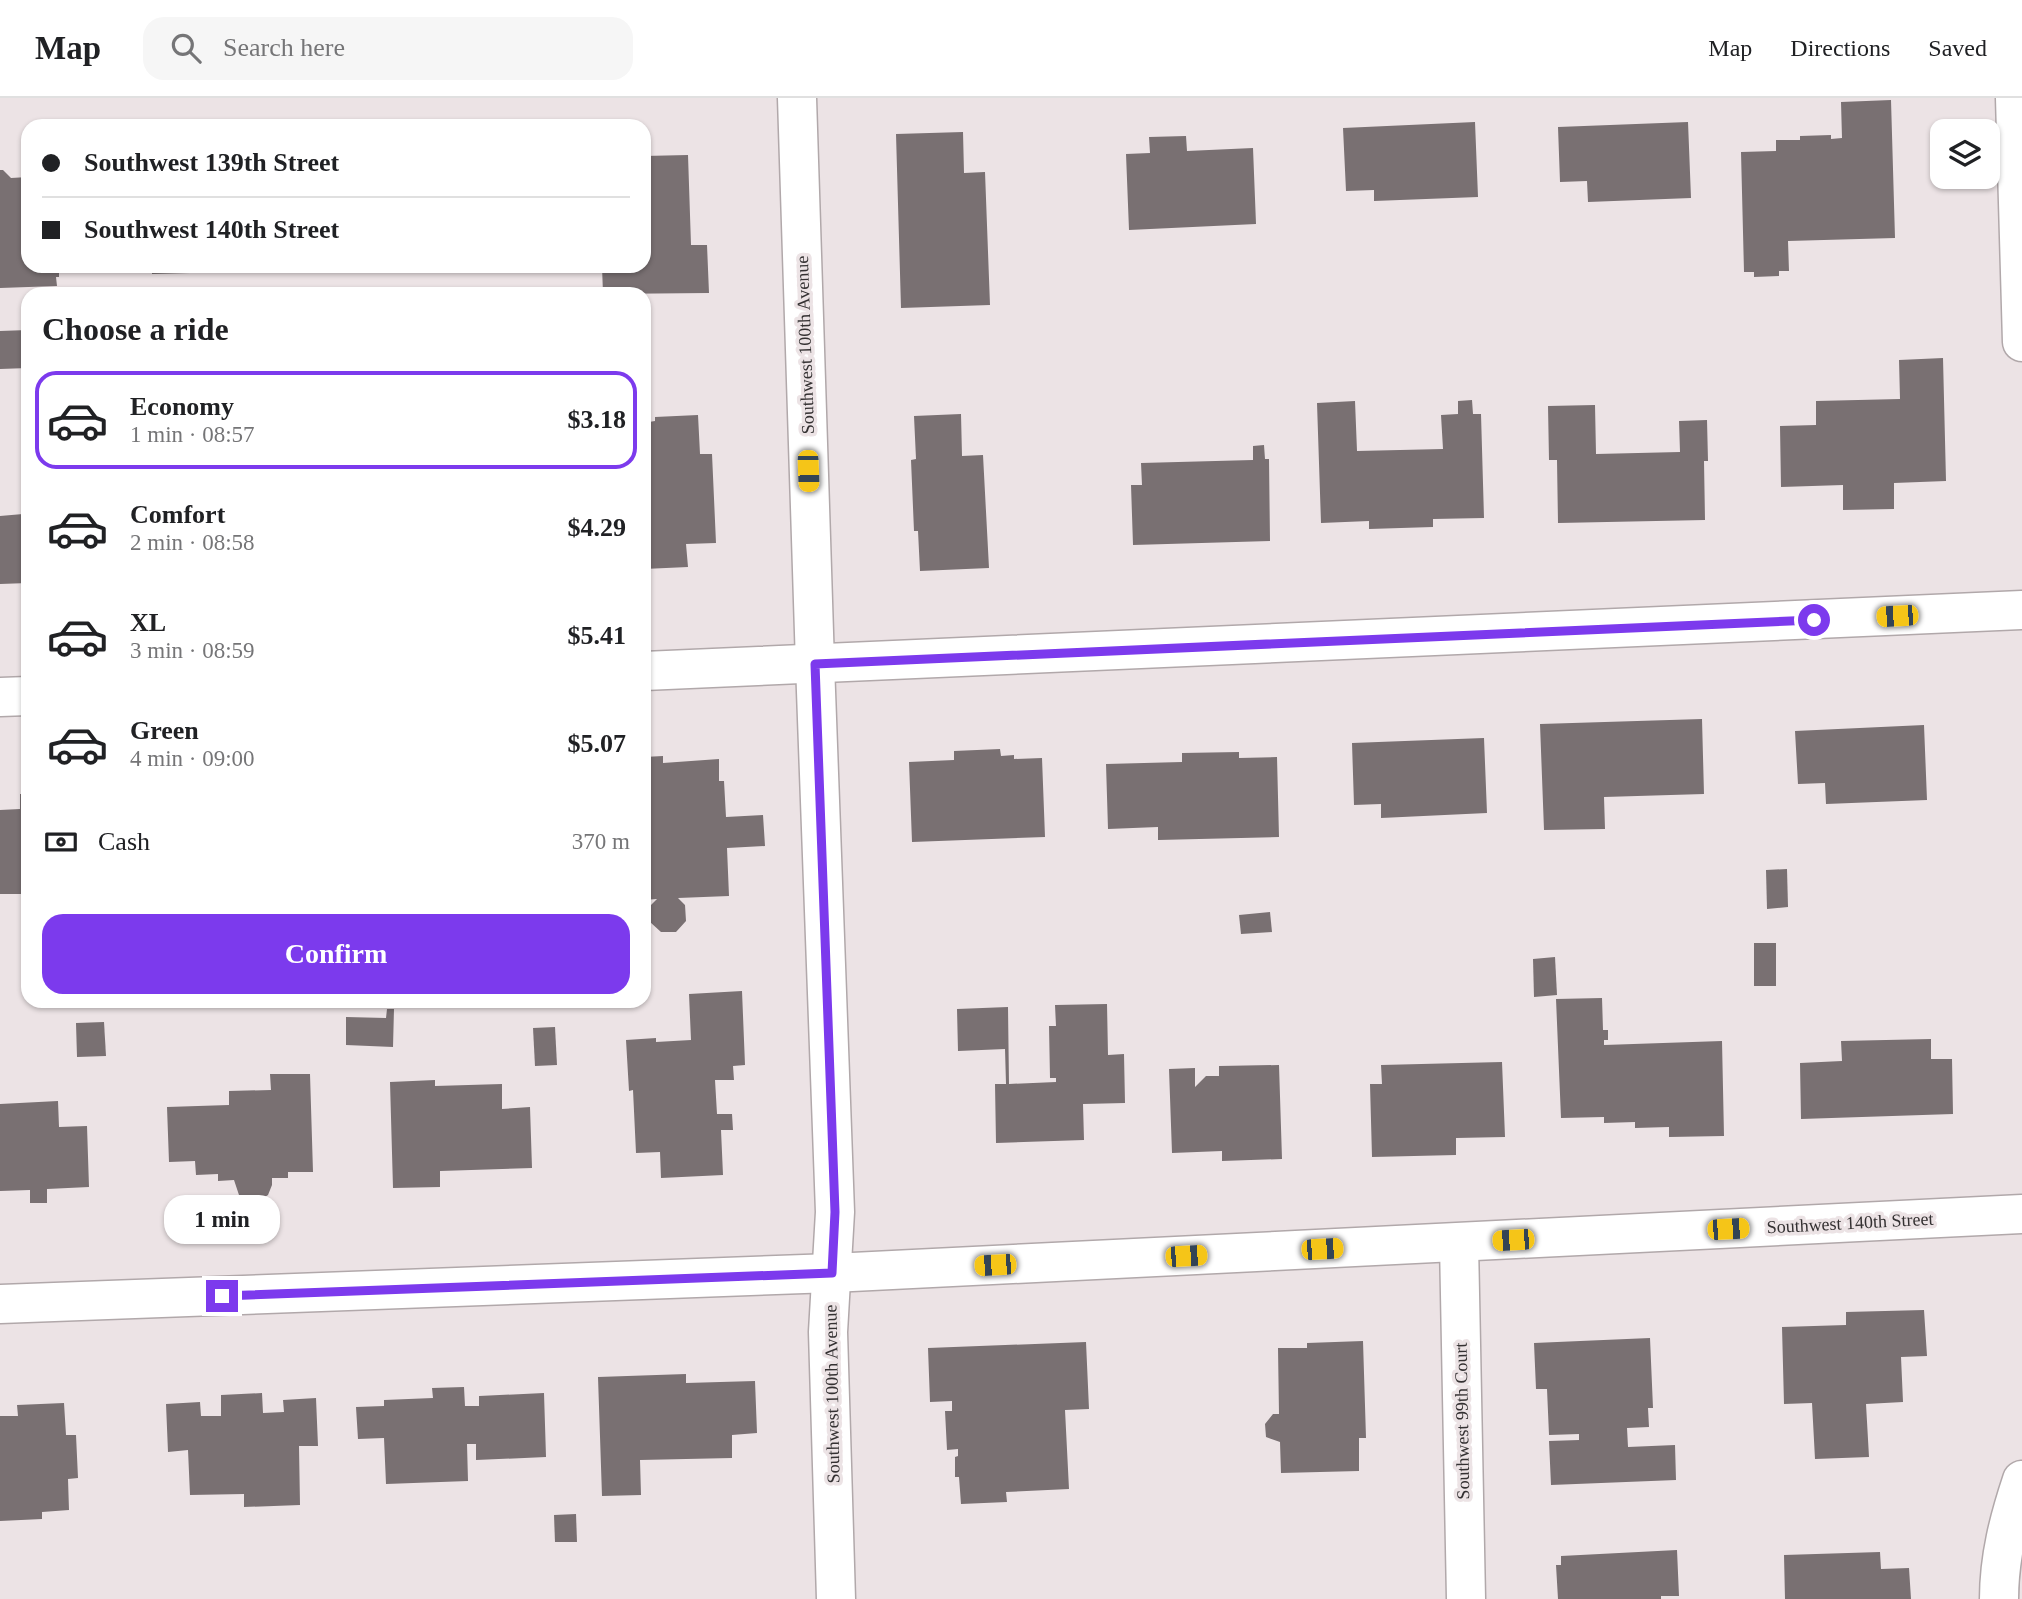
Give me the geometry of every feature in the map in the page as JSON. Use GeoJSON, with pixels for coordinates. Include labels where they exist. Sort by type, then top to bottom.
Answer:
{"type":"FeatureCollection","features":[{"type":"Feature","properties":{"kind":"street","name":"Southwest 100th Avenue"},"geometry":{"type":"LineString","coordinates":[[797,98],[835,1212],[828,1332],[836,1599]]}},
{"type":"Feature","properties":{"kind":"street"},"geometry":{"type":"LineString","coordinates":[[2015,98],[2022,342]]}},
{"type":"Feature","properties":{"kind":"street"},"geometry":{"type":"LineString","coordinates":[[651,671],[2022,610]]}},
{"type":"Feature","properties":{"kind":"street"},"geometry":{"type":"LineString","coordinates":[[0,697],[21,696]]}},
{"type":"Feature","properties":{"kind":"street","name":"Southwest 140th Street"},"geometry":{"type":"LineString","coordinates":[[0,1304],[832,1273],[2022,1214]]}},
{"type":"Feature","properties":{"kind":"street","name":"Southwest 99th Court"},"geometry":{"type":"LineString","coordinates":[[1459,1243],[1466,1599]]}},
{"type":"Feature","properties":{"kind":"street"},"geometry":{"type":"LineString","coordinates":[[1999,1599],[2005,1536],[2022,1480]]}},
{"type":"Feature","properties":{"kind":"building"},"geometry":{"type":"Polygon","coordinates":[[[1891,100],[1895,238],[1788,241],[1789,271],[1779,271],[1779,276],[1754,277],[1754,272],[1744,272],[1741,152],[1776,151],[1776,140],[1800,140],[1800,136],[1831,135],[1831,139],[1842,138],[1841,102],[1891,100]]]}},
{"type":"Feature","properties":{"kind":"building"},"geometry":{"type":"Polygon","coordinates":[[[1475,122],[1478,197],[1374,201],[1374,190],[1346,191],[1343,128],[1475,122]]]}},
{"type":"Feature","properties":{"kind":"building"},"geometry":{"type":"Polygon","coordinates":[[[1688,122],[1691,198],[1588,202],[1587,181],[1560,182],[1558,127],[1688,122]]]}},
{"type":"Feature","properties":{"kind":"building"},"geometry":{"type":"Polygon","coordinates":[[[963,132],[964,173],[985,172],[990,305],[901,308],[896,134],[963,132]]]}},
{"type":"Feature","properties":{"kind":"building"},"geometry":{"type":"Polygon","coordinates":[[[1186,136],[1187,151],[1253,148],[1256,224],[1129,230],[1126,154],[1150,153],[1149,137],[1186,136]]]}},
{"type":"Feature","properties":{"kind":"building"},"geometry":{"type":"Polygon","coordinates":[[[688,155],[691,245],[707,245],[709,293],[651,294],[651,287],[603,287],[602,273],[651,273],[651,156],[688,155]]]}},
{"type":"Feature","properties":{"kind":"building"},"geometry":{"type":"Polygon","coordinates":[[[0,170],[3,170],[11,178],[21,177],[21,273],[59,273],[59,277],[56,277],[57,286],[0,288],[0,170]]]}},
{"type":"Feature","properties":{"kind":"building"},"geometry":{"type":"Polygon","coordinates":[[[21,330],[21,368],[0,369],[0,331],[21,330]]]}},
{"type":"Feature","properties":{"kind":"building"},"geometry":{"type":"Polygon","coordinates":[[[1943,358],[1946,481],[1894,483],[1894,509],[1843,510],[1843,485],[1781,487],[1780,426],[1816,425],[1816,401],[1900,399],[1899,360],[1943,358]]]}},
{"type":"Feature","properties":{"kind":"building"},"geometry":{"type":"Polygon","coordinates":[[[1472,400],[1473,414],[1481,414],[1484,518],[1433,519],[1433,527],[1369,529],[1369,521],[1321,523],[1317,403],[1355,401],[1357,451],[1443,449],[1441,415],[1458,414],[1458,401],[1472,400]]]}},
{"type":"Feature","properties":{"kind":"building"},"geometry":{"type":"Polygon","coordinates":[[[1595,405],[1596,454],[1680,452],[1679,421],[1707,420],[1708,461],[1704,461],[1705,520],[1558,523],[1557,460],[1549,460],[1548,406],[1595,405]]]}},
{"type":"Feature","properties":{"kind":"building"},"geometry":{"type":"Polygon","coordinates":[[[961,414],[962,456],[983,455],[989,568],[920,571],[918,531],[914,531],[911,460],[916,459],[914,416],[961,414]]]}},
{"type":"Feature","properties":{"kind":"building"},"geometry":{"type":"Polygon","coordinates":[[[698,415],[700,454],[712,454],[716,543],[686,544],[688,567],[651,569],[651,422],[655,421],[655,417],[698,415]]]}},
{"type":"Feature","properties":{"kind":"building"},"geometry":{"type":"Polygon","coordinates":[[[1264,445],[1265,459],[1269,459],[1270,541],[1133,545],[1131,485],[1142,485],[1141,463],[1253,460],[1253,446],[1264,445]]]}},
{"type":"Feature","properties":{"kind":"building"},"geometry":{"type":"Polygon","coordinates":[[[21,514],[21,583],[0,584],[0,516],[21,514]]]}},
{"type":"Feature","properties":{"kind":"building"},"geometry":{"type":"Polygon","coordinates":[[[1702,719],[1704,794],[1604,797],[1605,829],[1544,830],[1540,724],[1702,719]]]}},
{"type":"Feature","properties":{"kind":"building"},"geometry":{"type":"Polygon","coordinates":[[[1924,725],[1927,800],[1826,804],[1825,783],[1798,784],[1795,731],[1924,725]]]}},
{"type":"Feature","properties":{"kind":"building"},"geometry":{"type":"Polygon","coordinates":[[[1484,738],[1487,813],[1381,818],[1381,804],[1354,805],[1352,743],[1484,738]]]}},
{"type":"Feature","properties":{"kind":"building"},"geometry":{"type":"Polygon","coordinates":[[[1000,749],[1001,756],[1014,755],[1014,759],[1042,758],[1045,837],[912,842],[909,762],[954,760],[954,751],[1000,749]]]}},
{"type":"Feature","properties":{"kind":"building"},"geometry":{"type":"Polygon","coordinates":[[[1239,752],[1239,758],[1277,757],[1279,837],[1158,840],[1158,827],[1108,829],[1106,764],[1182,762],[1182,753],[1239,752]]]}},
{"type":"Feature","properties":{"kind":"building"},"geometry":{"type":"Polygon","coordinates":[[[663,756],[663,763],[719,759],[719,781],[724,781],[726,817],[763,815],[765,846],[727,848],[729,896],[678,898],[685,905],[686,921],[676,932],[661,932],[651,923],[651,905],[657,899],[651,899],[651,757],[663,756]]]}},
{"type":"Feature","properties":{"kind":"building"},"geometry":{"type":"Polygon","coordinates":[[[21,794],[21,894],[0,894],[0,810],[20,809],[21,794]]]}},
{"type":"Feature","properties":{"kind":"building"},"geometry":{"type":"Polygon","coordinates":[[[1787,869],[1788,907],[1767,909],[1766,870],[1787,869]]]}},
{"type":"Feature","properties":{"kind":"building"},"geometry":{"type":"Polygon","coordinates":[[[1270,912],[1272,932],[1241,934],[1239,915],[1270,912]]]}},
{"type":"Feature","properties":{"kind":"building"},"geometry":{"type":"Polygon","coordinates":[[[1754,943],[1776,943],[1776,986],[1754,986],[1754,943]]]}},
{"type":"Feature","properties":{"kind":"building"},"geometry":{"type":"Polygon","coordinates":[[[1555,957],[1557,995],[1534,997],[1533,959],[1555,957]]]}},
{"type":"Feature","properties":{"kind":"building"},"geometry":{"type":"Polygon","coordinates":[[[742,991],[745,1065],[733,1066],[734,1080],[715,1080],[717,1114],[732,1114],[733,1130],[721,1130],[723,1175],[661,1178],[660,1152],[636,1153],[633,1090],[629,1091],[626,1040],[691,1040],[689,994],[742,991]]]}},
{"type":"Feature","properties":{"kind":"building"},"geometry":{"type":"Polygon","coordinates":[[[1602,998],[1603,1030],[1608,1030],[1608,1040],[1604,1040],[1604,1045],[1722,1041],[1724,1136],[1669,1137],[1669,1127],[1635,1128],[1635,1122],[1604,1123],[1604,1117],[1561,1118],[1556,999],[1602,998]]]}},
{"type":"Feature","properties":{"kind":"building"},"geometry":{"type":"Polygon","coordinates":[[[1107,1004],[1108,1055],[1124,1054],[1125,1103],[1083,1104],[1084,1140],[996,1143],[995,1084],[1006,1084],[1005,1049],[958,1051],[957,1009],[1008,1007],[1009,1084],[1056,1082],[1056,1078],[1050,1078],[1049,1026],[1056,1026],[1055,1005],[1107,1004]]]}},
{"type":"Feature","properties":{"kind":"building"},"geometry":{"type":"Polygon","coordinates":[[[387,1009],[394,1009],[393,1047],[346,1045],[346,1017],[386,1018],[387,1009]]]}},
{"type":"Feature","properties":{"kind":"building"},"geometry":{"type":"Polygon","coordinates":[[[104,1022],[106,1056],[77,1057],[76,1023],[104,1022]]]}},
{"type":"Feature","properties":{"kind":"building"},"geometry":{"type":"Polygon","coordinates":[[[555,1027],[557,1065],[535,1066],[533,1028],[555,1027]]]}},
{"type":"Feature","properties":{"kind":"building"},"geometry":{"type":"Polygon","coordinates":[[[1931,1039],[1931,1059],[1952,1059],[1953,1114],[1801,1119],[1800,1063],[1842,1061],[1841,1041],[1931,1039]]]}},
{"type":"Feature","properties":{"kind":"building"},"geometry":{"type":"Polygon","coordinates":[[[1502,1062],[1505,1137],[1456,1138],[1456,1155],[1372,1157],[1370,1084],[1382,1084],[1381,1065],[1502,1062]]]}},
{"type":"Feature","properties":{"kind":"building"},"geometry":{"type":"Polygon","coordinates":[[[1279,1065],[1282,1159],[1222,1161],[1222,1151],[1172,1153],[1169,1069],[1195,1068],[1195,1087],[1206,1076],[1219,1076],[1219,1066],[1279,1065]]]}},
{"type":"Feature","properties":{"kind":"building"},"geometry":{"type":"Polygon","coordinates":[[[270,1074],[310,1074],[313,1172],[288,1172],[288,1178],[272,1178],[268,1195],[260,1200],[250,1201],[239,1195],[234,1180],[218,1181],[218,1174],[196,1175],[195,1161],[169,1162],[167,1107],[229,1105],[229,1091],[271,1090],[270,1074]]]}},
{"type":"Feature","properties":{"kind":"building"},"geometry":{"type":"Polygon","coordinates":[[[435,1080],[435,1086],[502,1084],[502,1109],[530,1107],[532,1168],[440,1171],[440,1187],[393,1188],[390,1082],[435,1080]]]}},
{"type":"Feature","properties":{"kind":"building"},"geometry":{"type":"Polygon","coordinates":[[[58,1101],[59,1127],[87,1126],[89,1187],[47,1189],[47,1203],[30,1203],[30,1190],[0,1191],[0,1104],[58,1101]]]}},
{"type":"Feature","properties":{"kind":"building"},"geometry":{"type":"Polygon","coordinates":[[[1924,1310],[1927,1356],[1901,1357],[1903,1402],[1866,1404],[1869,1457],[1815,1459],[1812,1403],[1784,1404],[1782,1327],[1846,1325],[1846,1312],[1924,1310]]]}},
{"type":"Feature","properties":{"kind":"building"},"geometry":{"type":"Polygon","coordinates":[[[1650,1338],[1653,1408],[1648,1408],[1649,1427],[1627,1428],[1628,1447],[1675,1445],[1676,1480],[1551,1485],[1549,1441],[1579,1440],[1579,1434],[1549,1435],[1547,1389],[1536,1389],[1534,1343],[1650,1338]]]}},
{"type":"Feature","properties":{"kind":"building"},"geometry":{"type":"Polygon","coordinates":[[[1363,1341],[1366,1438],[1359,1438],[1359,1471],[1281,1473],[1280,1442],[1266,1437],[1265,1424],[1273,1414],[1279,1414],[1278,1348],[1307,1348],[1307,1343],[1363,1341]]]}},
{"type":"Feature","properties":{"kind":"building"},"geometry":{"type":"Polygon","coordinates":[[[1086,1342],[1089,1409],[1065,1410],[1069,1489],[1006,1492],[1007,1502],[961,1504],[959,1477],[955,1477],[955,1457],[958,1456],[958,1449],[947,1450],[945,1411],[952,1411],[952,1401],[930,1402],[928,1348],[1086,1342]]]}},
{"type":"Feature","properties":{"kind":"building"},"geometry":{"type":"Polygon","coordinates":[[[686,1374],[686,1383],[755,1381],[757,1433],[732,1435],[732,1458],[640,1460],[641,1495],[602,1496],[598,1377],[686,1374]]]}},
{"type":"Feature","properties":{"kind":"building"},"geometry":{"type":"Polygon","coordinates":[[[464,1387],[465,1406],[479,1406],[479,1396],[544,1393],[546,1457],[476,1460],[476,1444],[467,1444],[468,1481],[386,1484],[384,1438],[358,1439],[356,1407],[384,1406],[384,1400],[433,1398],[432,1388],[464,1387]]]}},
{"type":"Feature","properties":{"kind":"building"},"geometry":{"type":"Polygon","coordinates":[[[262,1393],[263,1413],[284,1412],[283,1400],[316,1398],[318,1446],[299,1446],[300,1505],[244,1507],[244,1494],[190,1495],[188,1450],[168,1452],[166,1404],[200,1402],[201,1416],[221,1416],[221,1395],[262,1393]]]}},
{"type":"Feature","properties":{"kind":"building"},"geometry":{"type":"Polygon","coordinates":[[[64,1403],[66,1435],[76,1435],[78,1478],[68,1479],[69,1510],[42,1512],[42,1519],[0,1521],[0,1416],[18,1416],[17,1405],[64,1403]]]}},
{"type":"Feature","properties":{"kind":"building"},"geometry":{"type":"Polygon","coordinates":[[[576,1514],[577,1542],[555,1542],[554,1515],[576,1514]]]}},
{"type":"Feature","properties":{"kind":"building"},"geometry":{"type":"Polygon","coordinates":[[[1677,1550],[1679,1596],[1661,1596],[1661,1599],[1558,1599],[1556,1565],[1561,1565],[1561,1556],[1677,1550]]]}},
{"type":"Feature","properties":{"kind":"building"},"geometry":{"type":"Polygon","coordinates":[[[1880,1552],[1881,1569],[1909,1568],[1911,1599],[1785,1599],[1784,1555],[1880,1552]]]}},
{"type":"Feature","properties":{"kind":"route"},"geometry":{"type":"LineString","coordinates":[[222,1296],[832,1273],[835,1212],[815,664],[1814,620]]}}]}
